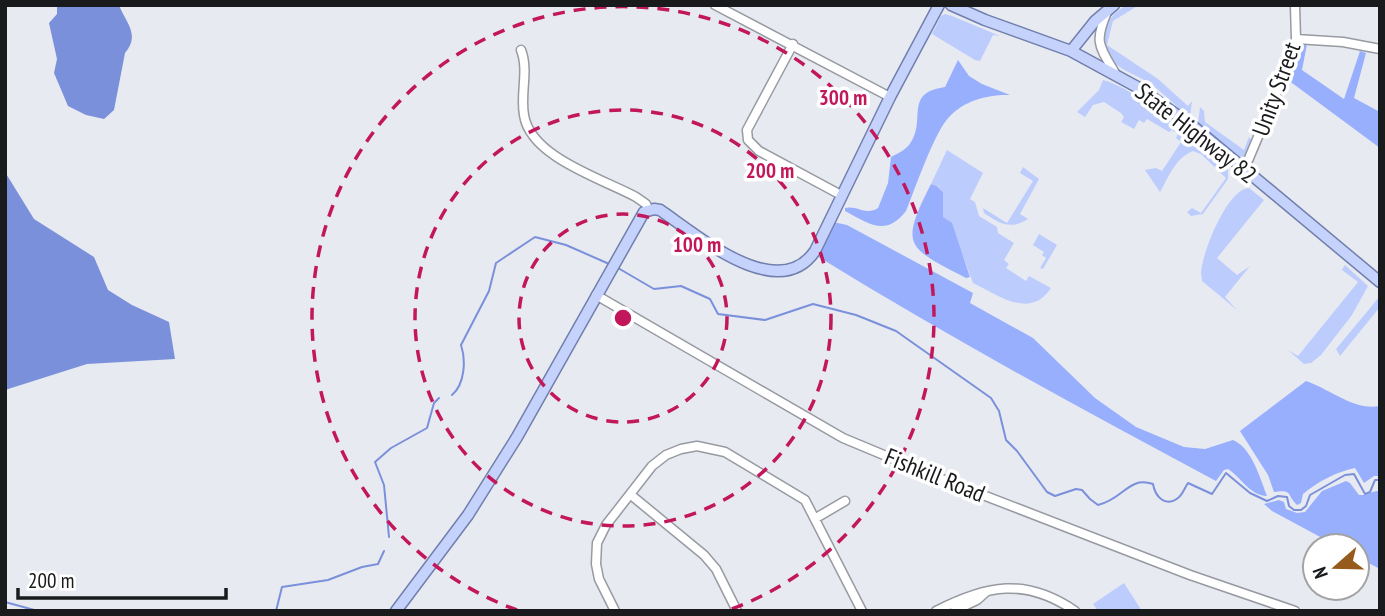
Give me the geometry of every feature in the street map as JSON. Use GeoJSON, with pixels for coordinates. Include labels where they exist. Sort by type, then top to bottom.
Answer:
{"type":"FeatureCollection","features":[{"type":"Feature","properties":{"kind":"main road"},"geometry":{"type":"LineString","coordinates":[[396,611],[449,542],[517,437],[640,216],[649,210],[660,210],[744,263],[761,269],[785,272],[796,269],[811,256],[939,5]]}},
{"type":"Feature","properties":{"kind":"main road","name":"State Highway 82"},"geometry":{"type":"LineString","coordinates":[[951,5],[1071,51],[1115,73],[1166,105],[1380,282]]}},
{"type":"Feature","properties":{"kind":"main road"},"geometry":{"type":"LineString","coordinates":[[1071,51],[1095,21],[1111,7]]}},
{"type":"Feature","properties":{"kind":"street"},"geometry":{"type":"LineString","coordinates":[[715,5],[890,97]]}},
{"type":"Feature","properties":{"kind":"street","name":"Unity Street"},"geometry":{"type":"LineString","coordinates":[[1244,170],[1279,89],[1296,39],[1295,5]]}},
{"type":"Feature","properties":{"kind":"street"},"geometry":{"type":"LineString","coordinates":[[1111,7],[1098,34],[1098,42],[1115,73]]}},
{"type":"Feature","properties":{"kind":"street"},"geometry":{"type":"LineString","coordinates":[[1296,39],[1380,49]]}},
{"type":"Feature","properties":{"kind":"street"},"geometry":{"type":"LineString","coordinates":[[793,44],[747,130],[748,141],[759,151],[841,195]]}},
{"type":"Feature","properties":{"kind":"street"},"geometry":{"type":"LineString","coordinates":[[521,50],[525,68],[523,115],[529,131],[555,157],[636,197],[646,204],[649,210]]}},
{"type":"Feature","properties":{"kind":"street","name":"Fishkill Road"},"geometry":{"type":"LineString","coordinates":[[596,296],[843,438],[1167,566],[1293,611]]}},
{"type":"Feature","properties":{"kind":"street"},"geometry":{"type":"LineString","coordinates":[[615,611],[596,564],[597,544],[606,525],[652,466],[666,455],[697,446],[725,452],[806,500],[860,609]]}},
{"type":"Feature","properties":{"kind":"street"},"geometry":{"type":"LineString","coordinates":[[631,495],[704,555],[716,569],[737,611]]}},
{"type":"Feature","properties":{"kind":"street"},"geometry":{"type":"LineString","coordinates":[[816,518],[845,501]]}},
{"type":"Feature","properties":{"kind":"street"},"geometry":{"type":"LineString","coordinates":[[936,611],[974,593],[1016,588],[1056,598],[1075,611]]}},
{"type":"Feature","properties":{"kind":"street"},"geometry":{"type":"LineString","coordinates":[[954,611],[977,600],[986,592]]}},
{"type":"Feature","properties":{"kind":"shaded area"},"geometry":{"type":"Polygon","coordinates":[[[57,5],[119,5],[130,28],[132,40],[125,53],[114,110],[104,119],[86,115],[68,106],[54,73],[57,59],[49,23],[57,14],[57,5]]]}},
{"type":"Feature","properties":{"kind":"shaded area"},"geometry":{"type":"Polygon","coordinates":[[[1127,5],[1139,5],[1113,21],[1107,45],[1158,79],[1188,106],[1192,101],[1190,117],[1152,85],[1114,63],[1105,51],[1102,44],[1104,29],[1113,15],[1127,5]]]}},
{"type":"Feature","properties":{"kind":"shaded area"},"geometry":{"type":"Polygon","coordinates":[[[945,14],[1000,36],[993,35],[980,61],[975,60],[932,34],[941,16],[945,14]]]}},
{"type":"Feature","properties":{"kind":"shaded area"},"geometry":{"type":"Polygon","coordinates":[[[1300,42],[1307,44],[1302,70],[1344,99],[1360,51],[1366,53],[1354,98],[1380,112],[1380,148],[1288,80],[1300,42]]]}},
{"type":"Feature","properties":{"kind":"shaded area"},"geometry":{"type":"Polygon","coordinates":[[[958,60],[969,76],[1010,95],[978,99],[950,116],[932,146],[906,211],[899,219],[891,224],[877,226],[845,211],[845,208],[849,207],[869,211],[878,208],[888,183],[891,157],[907,147],[914,136],[920,102],[924,95],[932,90],[945,87],[958,60]]]}},
{"type":"Feature","properties":{"kind":"shaded area"},"geometry":{"type":"Polygon","coordinates":[[[1103,80],[1117,85],[1150,105],[1228,168],[1228,179],[1203,214],[1191,216],[1187,212],[1192,208],[1201,213],[1226,178],[1201,154],[1193,151],[1182,158],[1173,168],[1160,192],[1145,170],[1156,168],[1162,171],[1181,142],[1176,138],[1178,134],[1172,130],[1169,132],[1147,119],[1144,123],[1139,120],[1134,129],[1121,122],[1124,117],[1121,113],[1104,102],[1093,105],[1085,117],[1077,112],[1099,90],[1103,80]]]}},
{"type":"Feature","properties":{"kind":"shaded area"},"geometry":{"type":"Polygon","coordinates":[[[1200,107],[1204,111],[1205,122],[1244,150],[1249,137],[1252,141],[1246,156],[1238,157],[1198,124],[1200,107]]]}},
{"type":"Feature","properties":{"kind":"shaded area"},"geometry":{"type":"Polygon","coordinates":[[[947,150],[983,173],[970,199],[975,202],[979,216],[997,227],[998,233],[1014,243],[1004,260],[1009,264],[1006,268],[1026,281],[1029,276],[1051,288],[1043,297],[1024,304],[1014,302],[973,283],[943,217],[943,192],[938,186],[931,184],[947,150]]]}},
{"type":"Feature","properties":{"kind":"shaded area"},"geometry":{"type":"Polygon","coordinates":[[[1023,167],[1039,179],[1020,214],[1028,219],[1010,225],[984,213],[983,208],[1007,223],[1033,181],[1020,173],[1023,167]]]}},
{"type":"Feature","properties":{"kind":"shaded area"},"geometry":{"type":"Polygon","coordinates":[[[5,172],[34,219],[94,257],[108,290],[132,305],[169,322],[175,359],[87,364],[5,390],[5,172]]]}},
{"type":"Feature","properties":{"kind":"shaded area"},"geometry":{"type":"Polygon","coordinates":[[[931,184],[943,192],[943,217],[952,223],[970,277],[966,278],[931,259],[914,243],[912,233],[915,221],[931,184]]]}},
{"type":"Feature","properties":{"kind":"shaded area"},"geometry":{"type":"Polygon","coordinates":[[[1249,188],[1264,200],[1217,258],[1237,275],[1250,266],[1225,297],[1237,310],[1202,281],[1201,273],[1206,251],[1224,210],[1241,191],[1249,188]]]}},
{"type":"Feature","properties":{"kind":"shaded area"},"geometry":{"type":"Polygon","coordinates":[[[833,222],[847,225],[973,293],[970,303],[1033,338],[1095,398],[1136,427],[1184,447],[1205,449],[1233,440],[1240,444],[1254,464],[1267,496],[1255,493],[1228,469],[1224,470],[1216,481],[1015,372],[817,256],[833,222]]]}},
{"type":"Feature","properties":{"kind":"shaded area"},"geometry":{"type":"Polygon","coordinates":[[[1039,234],[1057,245],[1043,269],[1040,268],[1046,258],[1042,255],[1044,252],[1033,245],[1039,234]]]}},
{"type":"Feature","properties":{"kind":"shaded area"},"geometry":{"type":"Polygon","coordinates":[[[1345,265],[1368,286],[1352,315],[1321,355],[1311,363],[1304,364],[1288,350],[1298,356],[1358,282],[1341,271],[1345,265]]]}},
{"type":"Feature","properties":{"kind":"shaded area"},"geometry":{"type":"Polygon","coordinates":[[[1380,296],[1380,307],[1340,356],[1336,349],[1380,296]]]}},
{"type":"Feature","properties":{"kind":"shaded area"},"geometry":{"type":"Polygon","coordinates":[[[1306,381],[1351,402],[1370,407],[1380,406],[1380,476],[1374,476],[1364,483],[1355,468],[1341,472],[1309,489],[1297,505],[1287,492],[1274,492],[1268,475],[1240,431],[1306,381]]]}},
{"type":"Feature","properties":{"kind":"shaded area"},"geometry":{"type":"Polygon","coordinates":[[[1346,481],[1359,495],[1380,491],[1380,569],[1371,564],[1371,532],[1311,532],[1264,504],[1279,500],[1284,502],[1286,509],[1297,513],[1305,512],[1322,491],[1346,481]]]}},
{"type":"Feature","properties":{"kind":"shaded area"},"geometry":{"type":"Polygon","coordinates":[[[1124,583],[1142,611],[1098,611],[1093,604],[1124,583]]]}},
{"type":"Feature","properties":{"kind":"waterway"},"geometry":{"type":"LineString","coordinates":[[452,395],[460,385],[463,372],[461,345],[489,291],[496,263],[535,237],[566,245],[607,263]]}},
{"type":"Feature","properties":{"kind":"waterway"},"geometry":{"type":"LineString","coordinates":[[618,268],[654,289],[681,286],[710,299],[718,314],[765,320],[813,304],[856,315],[896,331],[991,398],[999,411],[1006,440],[1047,492],[1055,496],[1076,489],[1082,490],[1098,505],[1131,486],[1145,482],[1153,484],[1158,496],[1169,502],[1180,496],[1188,483],[1212,494],[1226,473],[1250,493],[1267,501],[1278,496],[1287,497],[1289,506],[1294,510],[1301,510],[1306,506],[1310,495],[1345,475],[1354,474],[1365,494],[1370,492],[1375,480],[1380,480]]}},
{"type":"Feature","properties":{"kind":"waterway"},"geometry":{"type":"LineString","coordinates":[[389,537],[384,485],[375,462],[391,448],[427,428],[434,403],[439,398]]}},
{"type":"Feature","properties":{"kind":"waterway"},"geometry":{"type":"LineString","coordinates":[[276,611],[282,587],[328,580],[378,564],[384,551]]}},
{"type":"Feature","properties":{"kind":"waterway"},"geometry":{"type":"LineString","coordinates":[[5,602],[38,611]]}}]}
